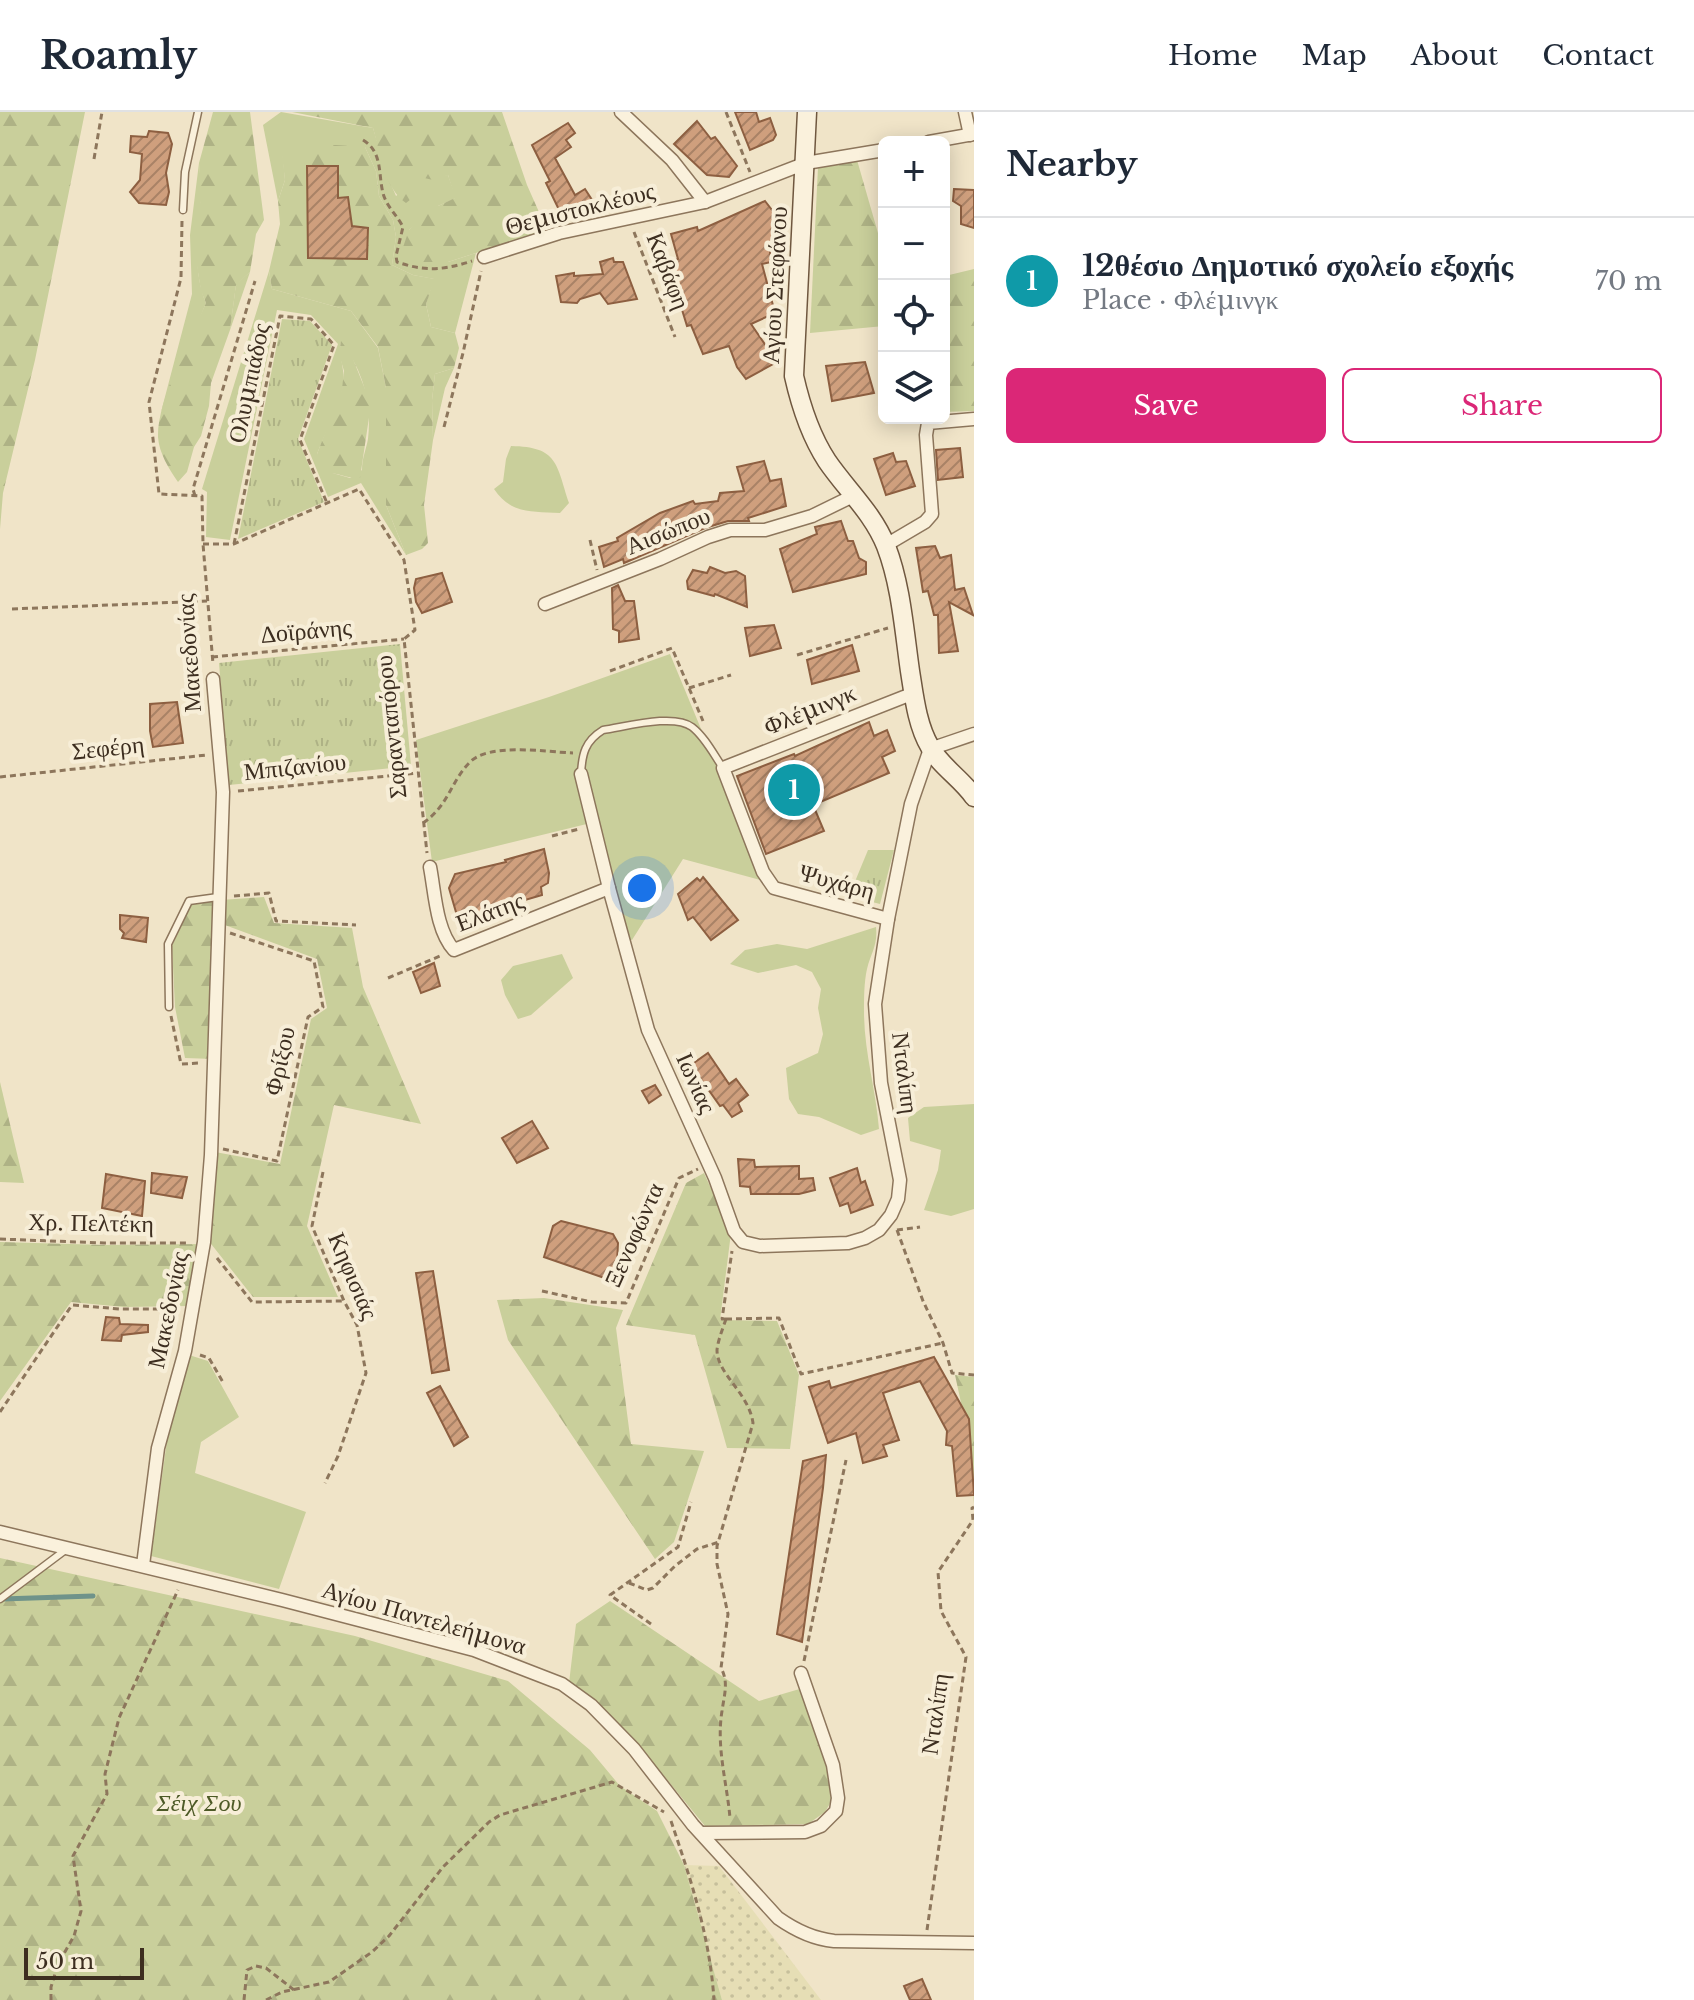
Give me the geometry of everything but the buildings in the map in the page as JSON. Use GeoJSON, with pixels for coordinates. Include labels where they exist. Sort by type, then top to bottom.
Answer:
{"type":"FeatureCollection","features":[{"type":"Feature","properties":{"kind":"street"},"geometry":{"type":"LineString","coordinates":[[621,112],[672,160],[705,202]]}},
{"type":"Feature","properties":{"kind":"street","name":"Αγίου Στεφάνου"},"geometry":{"type":"LineString","coordinates":[[807,112],[794,376],[802,409],[811,433],[828,461],[855,495],[886,545],[896,579],[922,728],[930,749],[974,797]]}},
{"type":"Feature","properties":{"kind":"street"},"geometry":{"type":"LineString","coordinates":[[950,139],[972,135],[965,112]]}},
{"type":"Feature","properties":{"kind":"street","name":"Θεμιστοκλέους"},"geometry":{"type":"LineString","coordinates":[[484,257],[559,233],[705,202],[806,163],[878,151]]}},
{"type":"Feature","properties":{"kind":"street"},"geometry":{"type":"LineString","coordinates":[[886,545],[925,522],[932,514],[926,435],[928,423],[974,419]]}},
{"type":"Feature","properties":{"kind":"street","name":"Αισώπου"},"geometry":{"type":"LineString","coordinates":[[545,604],[708,537],[730,530],[765,530],[812,516],[855,495]]}},
{"type":"Feature","properties":{"kind":"street","name":"Μακεδονίας"},"geometry":{"type":"LineString","coordinates":[[143,1565],[158,1448],[185,1351],[204,1242],[212,1146],[223,792],[213,679]]}},
{"type":"Feature","properties":{"kind":"street","name":"Φλέμινγκ"},"geometry":{"type":"LineString","coordinates":[[723,768],[914,693]]}},
{"type":"Feature","properties":{"kind":"street"},"geometry":{"type":"LineString","coordinates":[[930,749],[974,734]]}},
{"type":"Feature","properties":{"kind":"street","name":"Νταλίπη"},"geometry":{"type":"LineString","coordinates":[[891,1215],[898,1199],[900,1180],[881,1083],[875,1004],[911,804],[930,749]]}},
{"type":"Feature","properties":{"kind":"street","name":"Ψυχάρη"},"geometry":{"type":"LineString","coordinates":[[723,768],[757,858],[774,888],[888,919]]}},
{"type":"Feature","properties":{"kind":"street","name":"Ιωνίας"},"geometry":{"type":"LineString","coordinates":[[581,774],[648,1030],[708,1163],[734,1231]]}},
{"type":"Feature","properties":{"kind":"street"},"geometry":{"type":"LineString","coordinates":[[430,867],[438,912],[447,940],[454,950]]}},
{"type":"Feature","properties":{"kind":"street","name":"Ελάτης"},"geometry":{"type":"LineString","coordinates":[[454,950],[609,888]]}},
{"type":"Feature","properties":{"kind":"street"},"geometry":{"type":"LineString","coordinates":[[734,1231],[743,1242],[760,1246],[848,1243],[879,1230],[891,1215]]}},
{"type":"Feature","properties":{"kind":"street","name":"Αγίου Παντελεήμονα"},"geometry":{"type":"LineString","coordinates":[[0,1532],[184,1575],[474,1650],[562,1684],[591,1705],[634,1749],[697,1829],[778,1918],[789,1926],[821,1940],[974,1943]]}},
{"type":"Feature","properties":{"kind":"street"},"geometry":{"type":"LineString","coordinates":[[697,1829],[731,1833],[805,1832],[821,1826],[836,1811],[838,1798],[833,1765],[801,1673]]}},
{"type":"Feature","properties":{"kind":"lane"},"geometry":{"type":"LineString","coordinates":[[183,210],[185,172],[198,112]]}},
{"type":"Feature","properties":{"kind":"lane"},"geometry":{"type":"LineString","coordinates":[[581,774],[582,753],[589,741],[603,730],[675,720],[693,728],[723,768]]}},
{"type":"Feature","properties":{"kind":"lane"},"geometry":{"type":"LineString","coordinates":[[169,1007],[168,944],[189,901],[218,897]]}},
{"type":"Feature","properties":{"kind":"lane"},"geometry":{"type":"LineString","coordinates":[[0,1599],[69,1548]]}},
{"type":"Feature","properties":{"kind":"path"},"geometry":{"type":"LineString","coordinates":[[94,159],[102,112]]}},
{"type":"Feature","properties":{"kind":"path"},"geometry":{"type":"LineString","coordinates":[[726,112],[755,184]]}},
{"type":"Feature","properties":{"kind":"path"},"geometry":{"type":"LineString","coordinates":[[363,140],[369,143],[377,157],[382,193],[403,227],[397,246],[397,262],[444,269],[484,257]]}},
{"type":"Feature","properties":{"kind":"path","name":"Μακεδονίας"},"geometry":{"type":"LineString","coordinates":[[183,210],[181,278],[149,402],[159,494],[202,496],[213,679]]}},
{"type":"Feature","properties":{"kind":"path","name":"Καβάφη"},"geometry":{"type":"LineString","coordinates":[[628,218],[675,337]]}},
{"type":"Feature","properties":{"kind":"path","name":"Θεμιστοκλέους"},"geometry":{"type":"LineString","coordinates":[[444,427],[484,257]]}},
{"type":"Feature","properties":{"kind":"path"},"geometry":{"type":"LineString","coordinates":[[195,496],[193,489],[255,281]]}},
{"type":"Feature","properties":{"kind":"path","name":"Ολυμπιάδος"},"geometry":{"type":"LineString","coordinates":[[234,544],[280,316],[311,319],[334,345],[300,440],[327,503]]}},
{"type":"Feature","properties":{"kind":"path","name":"Σαρανταπόρου"},"geometry":{"type":"LineString","coordinates":[[203,544],[234,544],[359,489],[404,560],[415,630],[404,639],[430,867]]}},
{"type":"Feature","properties":{"kind":"path"},"geometry":{"type":"LineString","coordinates":[[590,540],[599,582]]}},
{"type":"Feature","properties":{"kind":"path"},"geometry":{"type":"LineString","coordinates":[[12,609],[207,601]]}},
{"type":"Feature","properties":{"kind":"path"},"geometry":{"type":"LineString","coordinates":[[797,655],[903,623]]}},
{"type":"Feature","properties":{"kind":"path","name":"Δοϊράνης"},"geometry":{"type":"LineString","coordinates":[[212,657],[404,639]]}},
{"type":"Feature","properties":{"kind":"path"},"geometry":{"type":"LineString","coordinates":[[610,671],[672,648],[689,688],[731,675]]}},
{"type":"Feature","properties":{"kind":"path"},"geometry":{"type":"LineString","coordinates":[[423,823],[438,813],[469,763],[478,756],[502,750],[582,753]]}},
{"type":"Feature","properties":{"kind":"path","name":"Σεφέρη"},"geometry":{"type":"LineString","coordinates":[[0,777],[220,754]]}},
{"type":"Feature","properties":{"kind":"path","name":"Μπιζανίου"},"geometry":{"type":"LineString","coordinates":[[223,792],[418,773]]}},
{"type":"Feature","properties":{"kind":"path"},"geometry":{"type":"LineString","coordinates":[[552,836],[595,825]]}},
{"type":"Feature","properties":{"kind":"path"},"geometry":{"type":"LineString","coordinates":[[218,897],[269,893],[276,921],[356,925]]}},
{"type":"Feature","properties":{"kind":"path","name":"Φρίξου"},"geometry":{"type":"LineString","coordinates":[[212,1146],[277,1161],[308,1017],[323,1007],[314,961],[219,929]]}},
{"type":"Feature","properties":{"kind":"path","name":"Ελάτης"},"geometry":{"type":"LineString","coordinates":[[388,978],[454,950]]}},
{"type":"Feature","properties":{"kind":"path"},"geometry":{"type":"LineString","coordinates":[[169,1007],[181,1064],[216,1062]]}},
{"type":"Feature","properties":{"kind":"path","name":"Ξενοφώντα"},"geometry":{"type":"LineString","coordinates":[[542,1291],[592,1302],[626,1303],[679,1178],[708,1163]]}},
{"type":"Feature","properties":{"kind":"path","name":"Κηφισιάς"},"geometry":{"type":"LineString","coordinates":[[323,1172],[312,1226],[357,1325],[366,1373],[338,1456],[325,1483]]}},
{"type":"Feature","properties":{"kind":"path"},"geometry":{"type":"LineString","coordinates":[[891,1215],[923,1301],[943,1343],[952,1373],[974,1375]]}},
{"type":"Feature","properties":{"kind":"path"},"geometry":{"type":"LineString","coordinates":[[897,1230],[920,1227]]}},
{"type":"Feature","properties":{"kind":"path"},"geometry":{"type":"LineString","coordinates":[[734,1231],[722,1319],[779,1318],[801,1374],[943,1343]]}},
{"type":"Feature","properties":{"kind":"path","name":"Χρ. Πελτέκη"},"geometry":{"type":"LineString","coordinates":[[0,1239],[104,1243],[204,1242]]}},
{"type":"Feature","properties":{"kind":"path"},"geometry":{"type":"LineString","coordinates":[[204,1242],[252,1302],[344,1301]]}},
{"type":"Feature","properties":{"kind":"path"},"geometry":{"type":"LineString","coordinates":[[0,1412],[72,1305],[191,1309]]}},
{"type":"Feature","properties":{"kind":"path"},"geometry":{"type":"LineString","coordinates":[[726,1319],[717,1349],[720,1365],[745,1399],[753,1423],[719,1542],[717,1564],[728,1614],[721,1668],[726,1689],[721,1723],[722,1766],[731,1833]]}},
{"type":"Feature","properties":{"kind":"path"},"geometry":{"type":"LineString","coordinates":[[185,1351],[209,1358],[224,1384]]}},
{"type":"Feature","properties":{"kind":"path"},"geometry":{"type":"LineString","coordinates":[[801,1673],[846,1460]]}},
{"type":"Feature","properties":{"kind":"path"},"geometry":{"type":"LineString","coordinates":[[651,1624],[610,1595],[678,1547],[691,1502]]}},
{"type":"Feature","properties":{"kind":"path","name":"Νταλίπη"},"geometry":{"type":"LineString","coordinates":[[925,1942],[966,1657],[941,1611],[938,1572],[973,1520],[973,1508]]}},
{"type":"Feature","properties":{"kind":"path"},"geometry":{"type":"LineString","coordinates":[[628,1582],[647,1590],[653,1588],[697,1549],[719,1542]]}},
{"type":"Feature","properties":{"kind":"path"},"geometry":{"type":"LineString","coordinates":[[51,2000],[51,1987],[58,1964],[74,1936],[81,1911],[73,1856],[107,1794],[105,1774],[119,1718],[184,1575]]}},
{"type":"Feature","properties":{"kind":"path"},"geometry":{"type":"LineString","coordinates":[[266,2000],[329,1982],[372,1952],[389,1936],[443,1867],[475,1834],[500,1815],[612,1782],[697,1829]]}},
{"type":"Feature","properties":{"kind":"path"},"geometry":{"type":"LineString","coordinates":[[669,1814],[703,1921],[714,2000]]}},
{"type":"Feature","properties":{"kind":"path"},"geometry":{"type":"LineString","coordinates":[[244,2000],[247,1970],[256,1966],[266,1968],[294,1990]]}},
{"type":"Feature","properties":{"kind":"shaded area"},"geometry":{"type":"Polygon","coordinates":[[[684,1865],[719,1866],[821,2000],[722,2000],[684,1865]]]}},
{"type":"Feature","properties":{"kind":"green space"},"geometry":{"type":"Polygon","coordinates":[[[0,112],[85,112],[35,360],[3,493],[0,529],[0,112]]]}},
{"type":"Feature","properties":{"kind":"green space"},"geometry":{"type":"Polygon","coordinates":[[[213,112],[250,112],[264,220],[256,234],[250,272],[236,285],[230,330],[211,383],[201,436],[194,447],[187,472],[178,482],[160,449],[159,422],[176,369],[206,303],[197,266],[196,223],[201,199],[199,163],[213,112]]]}},
{"type":"Feature","properties":{"kind":"green space"},"geometry":{"type":"Polygon","coordinates":[[[281,112],[373,128],[396,196],[419,177],[448,175],[456,198],[438,206],[409,230],[448,262],[476,253],[455,333],[431,327],[426,304],[434,279],[413,275],[392,265],[396,237],[393,220],[379,196],[376,171],[365,147],[282,147],[285,180],[278,201],[263,125],[281,112]]]}},
{"type":"Feature","properties":{"kind":"green space"},"geometry":{"type":"Polygon","coordinates":[[[292,112],[502,112],[527,185],[547,230],[448,262],[419,262],[401,253],[409,230],[422,217],[423,203],[438,206],[455,198],[448,175],[433,180],[420,177],[419,193],[406,203],[388,179],[373,128],[292,112]]]}},
{"type":"Feature","properties":{"kind":"green space"},"geometry":{"type":"Polygon","coordinates":[[[281,147],[365,147],[376,171],[379,196],[393,220],[396,237],[392,265],[413,275],[435,279],[426,304],[431,327],[455,333],[459,348],[454,368],[435,374],[433,440],[424,505],[428,543],[406,555],[386,505],[386,388],[378,347],[351,311],[272,289],[269,271],[280,224],[278,201],[285,180],[281,147]]]}},
{"type":"Feature","properties":{"kind":"green space"},"geometry":{"type":"Polygon","coordinates":[[[857,160],[878,233],[878,327],[810,333],[818,167],[857,160]]]}},
{"type":"Feature","properties":{"kind":"green space"},"geometry":{"type":"Polygon","coordinates":[[[199,163],[198,266],[206,303],[161,412],[192,294],[190,235],[199,163]]]}},
{"type":"Feature","properties":{"kind":"green space"},"geometry":{"type":"Polygon","coordinates":[[[974,269],[974,411],[950,412],[950,275],[974,269]]]}},
{"type":"Feature","properties":{"kind":"green space"},"geometry":{"type":"Polygon","coordinates":[[[269,271],[272,289],[351,311],[378,348],[386,388],[386,505],[406,555],[361,483],[328,497],[304,439],[338,344],[311,315],[277,310],[230,540],[206,537],[207,492],[202,489],[269,271]],[[341,342],[343,387],[317,454],[329,472],[350,478],[362,470],[369,413],[360,376],[341,342]]]}},
{"type":"Feature","properties":{"kind":"green space"},"geometry":{"type":"Polygon","coordinates":[[[250,272],[230,330],[236,284],[250,272]]]}},
{"type":"Feature","properties":{"kind":"green space"},"geometry":{"type":"Polygon","coordinates":[[[282,319],[310,321],[332,345],[298,439],[324,502],[238,539],[282,319]]]}},
{"type":"Feature","properties":{"kind":"green space"},"geometry":{"type":"Polygon","coordinates":[[[341,341],[351,354],[371,404],[360,478],[319,474],[317,454],[342,389],[341,341]]]}},
{"type":"Feature","properties":{"kind":"green space"},"geometry":{"type":"Polygon","coordinates":[[[454,368],[445,388],[433,440],[435,374],[454,368]]]}},
{"type":"Feature","properties":{"kind":"green space"},"geometry":{"type":"Polygon","coordinates":[[[511,446],[538,450],[553,460],[569,503],[560,513],[523,510],[508,503],[494,489],[503,482],[511,446]]]}},
{"type":"Feature","properties":{"kind":"green space"},"geometry":{"type":"Polygon","coordinates":[[[400,644],[411,766],[229,785],[219,663],[400,644]]]}},
{"type":"Feature","properties":{"kind":"green space"},"geometry":{"type":"Polygon","coordinates":[[[670,654],[764,881],[683,859],[632,940],[628,939],[599,821],[432,862],[416,740],[670,654]]]}},
{"type":"Feature","properties":{"kind":"green space"},"geometry":{"type":"Polygon","coordinates":[[[868,850],[894,850],[880,904],[849,896],[868,850]]]}},
{"type":"Feature","properties":{"kind":"green space"},"geometry":{"type":"Polygon","coordinates":[[[264,897],[274,923],[352,928],[363,987],[421,1124],[334,1105],[307,1226],[338,1297],[253,1297],[208,1240],[215,1152],[280,1164],[311,1019],[327,1008],[317,959],[222,924],[221,900],[264,897]]]}},
{"type":"Feature","properties":{"kind":"green space"},"geometry":{"type":"Polygon","coordinates":[[[214,901],[213,1059],[185,1058],[175,1007],[172,946],[191,903],[214,901]]]}},
{"type":"Feature","properties":{"kind":"green space"},"geometry":{"type":"Polygon","coordinates":[[[876,927],[875,944],[866,974],[864,1012],[879,1129],[861,1135],[819,1117],[798,1114],[789,1099],[786,1068],[818,1053],[823,1034],[818,1008],[821,989],[812,972],[796,965],[758,973],[730,964],[745,950],[777,944],[807,949],[876,927]]]}},
{"type":"Feature","properties":{"kind":"green space"},"geometry":{"type":"Polygon","coordinates":[[[562,954],[573,978],[531,1015],[518,1019],[501,980],[513,966],[562,954]]]}},
{"type":"Feature","properties":{"kind":"green space"},"geometry":{"type":"Polygon","coordinates":[[[0,1082],[24,1183],[0,1182],[0,1082]]]}},
{"type":"Feature","properties":{"kind":"green space"},"geometry":{"type":"Polygon","coordinates":[[[974,1104],[974,1209],[951,1216],[924,1210],[938,1170],[941,1150],[910,1141],[908,1118],[924,1107],[974,1104]]]}},
{"type":"Feature","properties":{"kind":"green space"},"geometry":{"type":"Polygon","coordinates":[[[704,1173],[731,1233],[720,1320],[777,1321],[799,1375],[790,1449],[727,1448],[695,1335],[626,1325],[686,1183],[704,1173]]]}},
{"type":"Feature","properties":{"kind":"green space"},"geometry":{"type":"Polygon","coordinates":[[[0,1242],[201,1244],[188,1306],[124,1307],[71,1302],[0,1401],[0,1242]]]}},
{"type":"Feature","properties":{"kind":"green space"},"geometry":{"type":"Polygon","coordinates":[[[544,1298],[623,1310],[616,1328],[631,1444],[704,1451],[674,1542],[655,1559],[508,1340],[497,1300],[544,1298]]]}},
{"type":"Feature","properties":{"kind":"green space"},"geometry":{"type":"Polygon","coordinates":[[[189,1355],[208,1361],[239,1417],[201,1442],[195,1473],[306,1512],[279,1589],[151,1556],[170,1419],[189,1355]]]}},
{"type":"Feature","properties":{"kind":"green space"},"geometry":{"type":"Polygon","coordinates":[[[955,1375],[974,1377],[974,1504],[968,1435],[955,1375]]]}},
{"type":"Feature","properties":{"kind":"green space","name":"Σέιχ Σου"},"geometry":{"type":"Polygon","coordinates":[[[0,1558],[355,1636],[508,1681],[590,1750],[620,1786],[657,1811],[684,1865],[722,2000],[0,2000],[0,1558]]]}},
{"type":"Feature","properties":{"kind":"green space"},"geometry":{"type":"Polygon","coordinates":[[[610,1601],[759,1701],[803,1688],[827,1763],[832,1800],[825,1812],[808,1824],[705,1826],[625,1732],[569,1683],[576,1624],[610,1601]]]}},
{"type":"Feature","properties":{"kind":"waterway"},"geometry":{"type":"LineString","coordinates":[[2,1599],[93,1596]]}},
{"type":"Feature","properties":{"kind":"place","name":"12θέσιο Δημοτικό σχολείο εξοχής"},"geometry":{"type":"Point","coordinates":[794,790]}}]}
